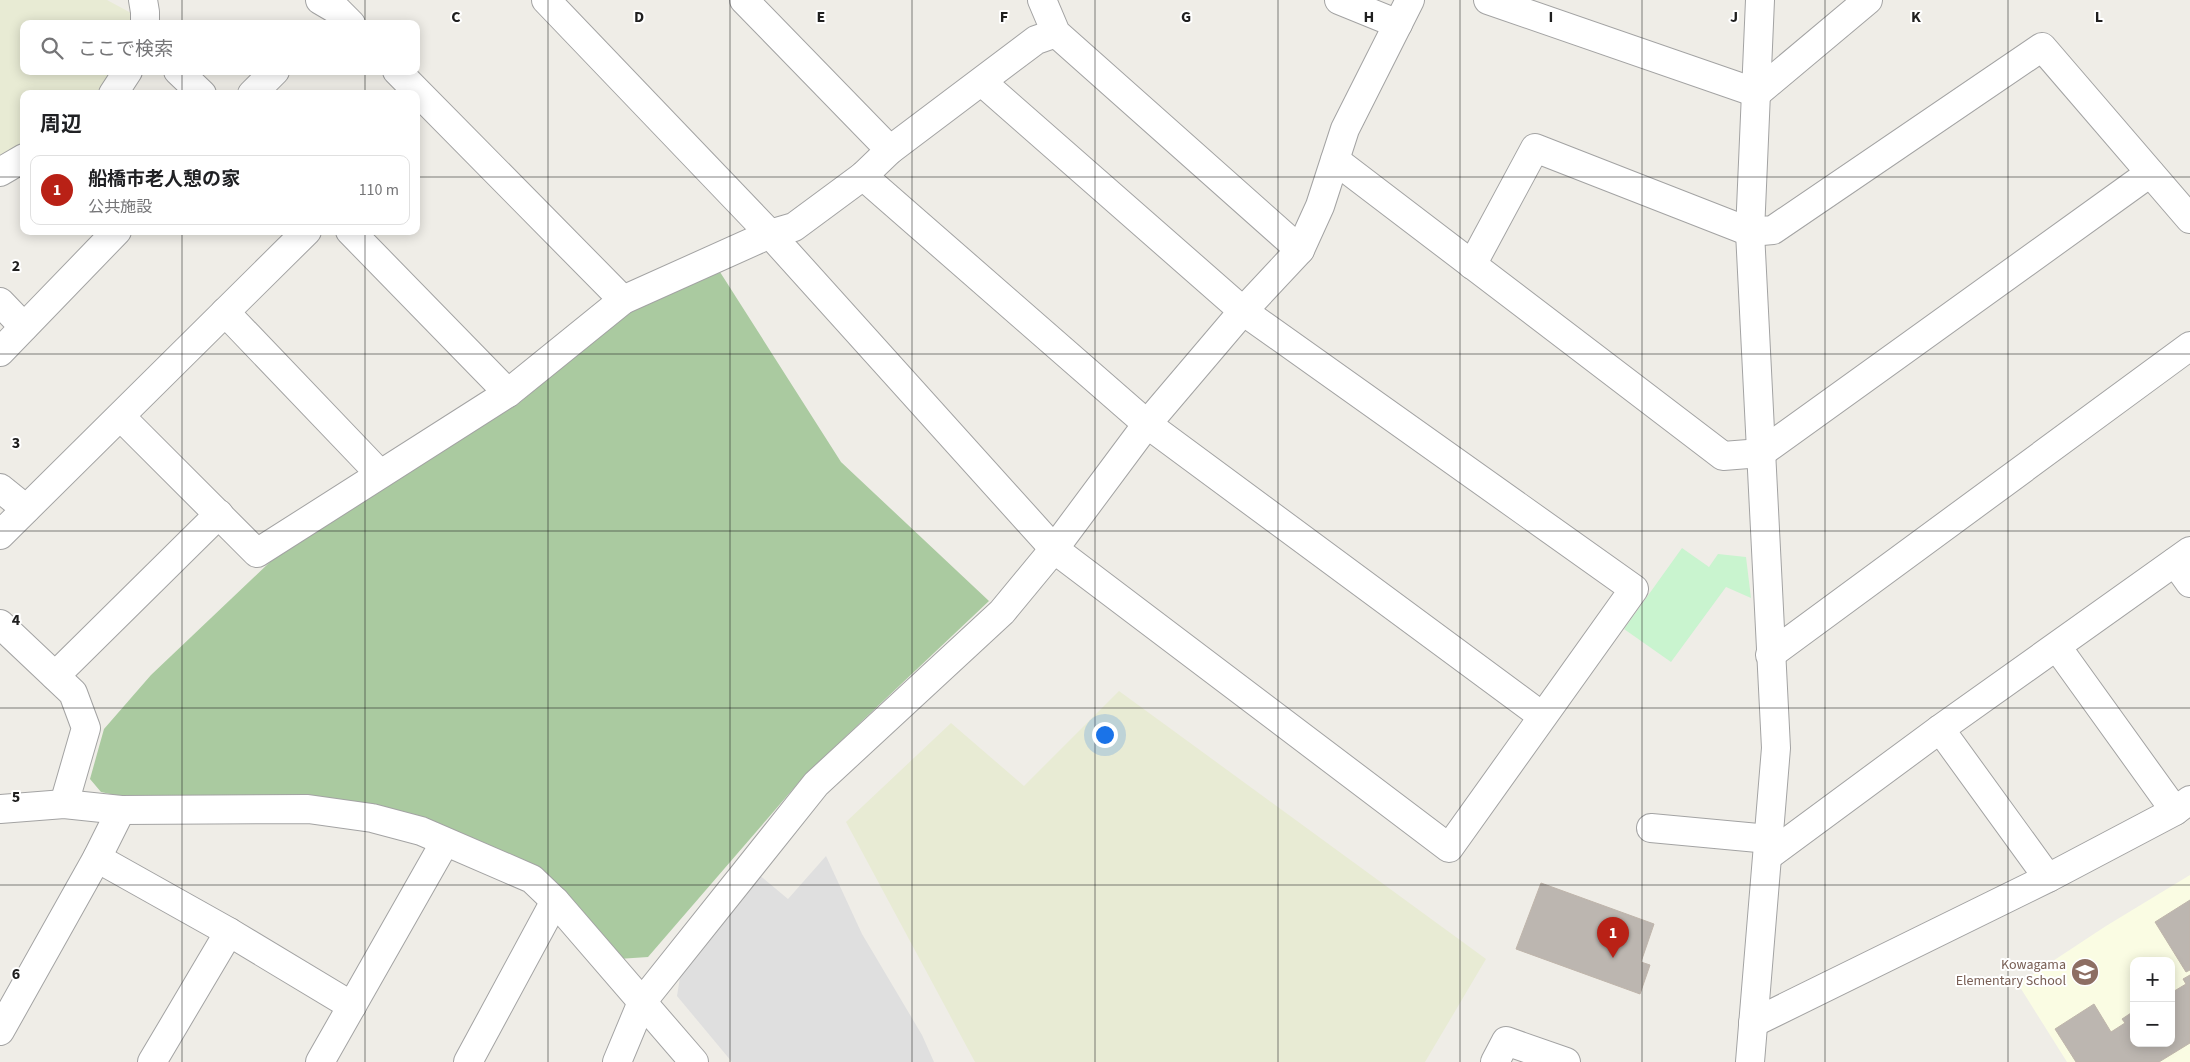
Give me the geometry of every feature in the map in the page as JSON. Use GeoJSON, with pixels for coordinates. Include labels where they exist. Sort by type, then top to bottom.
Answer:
{"type":"FeatureCollection","features":[{"type":"Feature","properties":{"kind":"street"},"geometry":{"type":"LineString","coordinates":[[143,0],[145,20]]}},
{"type":"Feature","properties":{"kind":"street"},"geometry":{"type":"LineString","coordinates":[[546,0],[770,234],[1054,549],[1449,848],[1634,589],[1243,311],[982,82]]}},
{"type":"Feature","properties":{"kind":"street"},"geometry":{"type":"LineString","coordinates":[[744,0],[890,150]]}},
{"type":"Feature","properties":{"kind":"street"},"geometry":{"type":"LineString","coordinates":[[1042,0],[1056,33],[1300,250]]}},
{"type":"Feature","properties":{"kind":"street"},"geometry":{"type":"LineString","coordinates":[[617,1062],[642,1002],[816,784],[1002,612],[1054,549],[1147,424],[1243,311],[1300,250],[1320,206],[1346,129],[1404,12],[1339,0]]}},
{"type":"Feature","properties":{"kind":"street"},"geometry":{"type":"LineString","coordinates":[[1488,0],[1757,93]]}},
{"type":"Feature","properties":{"kind":"street"},"geometry":{"type":"LineString","coordinates":[[1750,1062],[1776,748],[1750,232],[1760,0]]}},
{"type":"Feature","properties":{"kind":"street"},"geometry":{"type":"LineString","coordinates":[[1757,93],[1868,0]]}},
{"type":"Feature","properties":{"kind":"street"},"geometry":{"type":"LineString","coordinates":[[120,417],[257,553],[508,393],[623,300],[770,234],[794,227],[863,176],[890,150],[1036,40],[1056,33]]}},
{"type":"Feature","properties":{"kind":"street"},"geometry":{"type":"LineString","coordinates":[[1472,265],[1535,148],[1750,232],[1773,230],[2042,47],[2190,219]]}},
{"type":"Feature","properties":{"kind":"street"},"geometry":{"type":"LineString","coordinates":[[116,90],[126,75]]}},
{"type":"Feature","properties":{"kind":"street"},"geometry":{"type":"LineString","coordinates":[[182,75],[198,90]]}},
{"type":"Feature","properties":{"kind":"street"},"geometry":{"type":"LineString","coordinates":[[256,90],[271,75]]}},
{"type":"Feature","properties":{"kind":"street"},"geometry":{"type":"LineString","coordinates":[[400,75],[409,90]]}},
{"type":"Feature","properties":{"kind":"street"},"geometry":{"type":"LineString","coordinates":[[424,114],[623,300]]}},
{"type":"Feature","properties":{"kind":"street"},"geometry":{"type":"LineString","coordinates":[[0,172],[20,160]]}},
{"type":"Feature","properties":{"kind":"street"},"geometry":{"type":"LineString","coordinates":[[1335,160],[1723,456],[1761,454],[2150,173]]}},
{"type":"Feature","properties":{"kind":"street"},"geometry":{"type":"LineString","coordinates":[[863,176],[1147,424],[1542,716]]}},
{"type":"Feature","properties":{"kind":"street"},"geometry":{"type":"LineString","coordinates":[[0,352],[113,235]]}},
{"type":"Feature","properties":{"kind":"street"},"geometry":{"type":"LineString","coordinates":[[0,535],[303,235]]}},
{"type":"Feature","properties":{"kind":"street"},"geometry":{"type":"LineString","coordinates":[[354,235],[508,393]]}},
{"type":"Feature","properties":{"kind":"street"},"geometry":{"type":"LineString","coordinates":[[0,302],[24,327]]}},
{"type":"Feature","properties":{"kind":"street"},"geometry":{"type":"LineString","coordinates":[[225,312],[380,474]]}},
{"type":"Feature","properties":{"kind":"street"},"geometry":{"type":"LineString","coordinates":[[1770,655],[2190,346]]}},
{"type":"Feature","properties":{"kind":"street"},"geometry":{"type":"LineString","coordinates":[[0,488],[26,509]]}},
{"type":"Feature","properties":{"kind":"street"},"geometry":{"type":"LineString","coordinates":[[56,676],[219,514]]}},
{"type":"Feature","properties":{"kind":"street"},"geometry":{"type":"LineString","coordinates":[[1651,828],[1768,847],[2057,647],[2185,565]]}},
{"type":"Feature","properties":{"kind":"street"},"geometry":{"type":"LineString","coordinates":[[0,624],[74,693],[86,728],[64,804]]}},
{"type":"Feature","properties":{"kind":"street"},"geometry":{"type":"LineString","coordinates":[[1753,1023],[2048,878],[2183,805],[2057,647]]}},
{"type":"Feature","properties":{"kind":"street"},"geometry":{"type":"LineString","coordinates":[[1940,728],[2048,878]]}},
{"type":"Feature","properties":{"kind":"street"},"geometry":{"type":"LineString","coordinates":[[0,809],[64,804],[121,810],[308,809],[372,818],[421,831],[532,879],[555,901],[694,1062]]}},
{"type":"Feature","properties":{"kind":"street"},"geometry":{"type":"LineString","coordinates":[[0,1031],[97,858],[121,810]]}},
{"type":"Feature","properties":{"kind":"street"},"geometry":{"type":"LineString","coordinates":[[320,1062],[445,842]]}},
{"type":"Feature","properties":{"kind":"street"},"geometry":{"type":"LineString","coordinates":[[97,858],[229,932],[352,1006]]}},
{"type":"Feature","properties":{"kind":"street"},"geometry":{"type":"LineString","coordinates":[[468,1062],[555,901]]}},
{"type":"Feature","properties":{"kind":"street"},"geometry":{"type":"LineString","coordinates":[[152,1062],[229,932]]}},
{"type":"Feature","properties":{"kind":"street"},"geometry":{"type":"LineString","coordinates":[[1495,1062],[1506,1041],[1566,1062]]}},
{"type":"Feature","properties":{"kind":"shaded area"},"geometry":{"type":"Polygon","coordinates":[[[0,0],[107,0],[131,13],[131,20],[20,20],[20,75],[112,75],[101,90],[20,90],[20,147],[0,158],[0,0]]]}},
{"type":"Feature","properties":{"kind":"shaded area"},"geometry":{"type":"Polygon","coordinates":[[[1119,691],[1486,959],[1425,1062],[975,1062],[846,822],[951,723],[1024,786],[1119,691]]]}},
{"type":"Feature","properties":{"kind":"shaded area"},"geometry":{"type":"Polygon","coordinates":[[[826,856],[862,934],[922,1035],[934,1062],[732,1062],[677,996],[680,977],[758,874],[788,899],[826,856]]]}},
{"type":"Feature","properties":{"kind":"shaded area","name":"Kowagama Elementary School"},"geometry":{"type":"Polygon","coordinates":[[[2190,875],[2190,1062],[2067,1062],[2018,984],[2106,926],[2190,875]]]}},
{"type":"Feature","properties":{"kind":"green space"},"geometry":{"type":"Polygon","coordinates":[[[720,272],[841,462],[989,601],[806,774],[648,957],[618,959],[565,893],[533,864],[447,830],[305,798],[120,796],[101,792],[90,779],[104,729],[151,675],[271,561],[398,477],[518,404],[630,309],[720,272]]]}},
{"type":"Feature","properties":{"kind":"green space"},"geometry":{"type":"Polygon","coordinates":[[[1682,548],[1709,567],[1718,554],[1746,557],[1751,598],[1726,587],[1671,662],[1624,629],[1682,548]]]}},
{"type":"Feature","properties":{"kind":"building"},"geometry":{"type":"Polygon","coordinates":[[[1541,883],[1654,924],[1641,962],[1650,965],[1640,994],[1516,949],[1541,883]]]}},
{"type":"Feature","properties":{"kind":"building"},"geometry":{"type":"Polygon","coordinates":[[[2190,900],[2190,970],[2186,972],[2155,922],[2190,900]]]}},
{"type":"Feature","properties":{"kind":"building"},"geometry":{"type":"Polygon","coordinates":[[[2190,975],[2190,1043],[2159,1062],[2076,1062],[2055,1029],[2094,1004],[2111,1032],[2125,1023],[2122,1019],[2130,1014],[2130,1047],[2175,1047],[2175,991],[2186,984],[2183,979],[2190,975]]]}},
{"type":"Feature","properties":{"kind":"place","name":"船橋市老人憩の家"},"geometry":{"type":"Point","coordinates":[1613,958]}},
{"type":"Feature","properties":{"kind":"place","name":"Kowagama Elementary School"},"geometry":{"type":"Point","coordinates":[2085,972]}}]}
